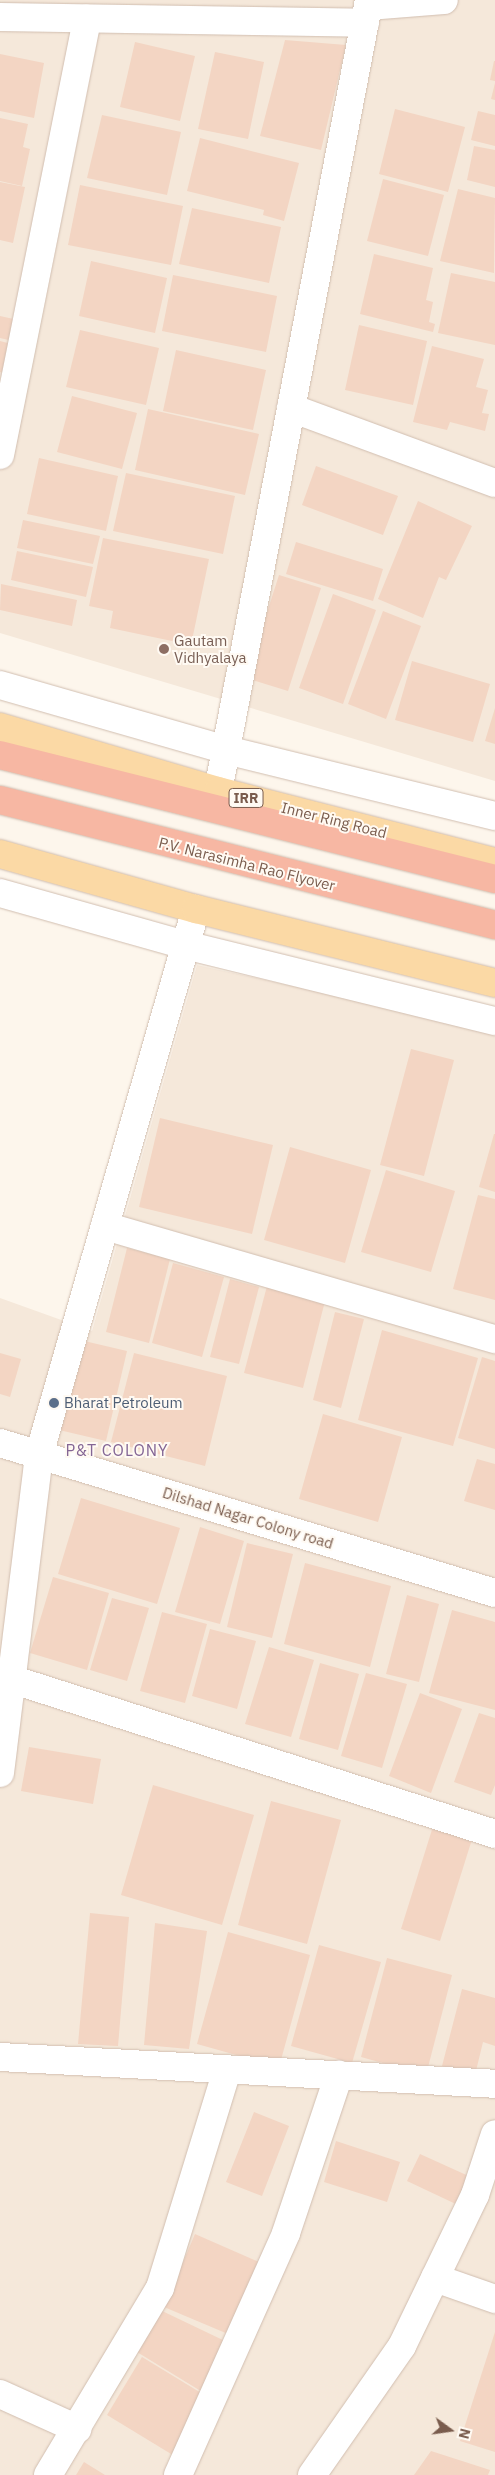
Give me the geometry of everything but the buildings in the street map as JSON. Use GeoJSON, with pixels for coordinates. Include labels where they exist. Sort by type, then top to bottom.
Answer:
{"type":"FeatureCollection","features":[{"type":"Feature","properties":{"kind":"highway"},"geometry":{"type":"LineString","coordinates":[[0,755],[495,879]]}},
{"type":"Feature","properties":{"kind":"highway","name":"P.V. Narasimha Rao Flyover"},"geometry":{"type":"LineString","coordinates":[[0,800],[495,925]]}},
{"type":"Feature","properties":{"kind":"main road","name":"Inner Ring Road"},"geometry":{"type":"LineString","coordinates":[[0,726],[218,791],[495,862]]}},
{"type":"Feature","properties":{"kind":"main road"},"geometry":{"type":"LineString","coordinates":[[0,854],[196,909],[495,983]]}},
{"type":"Feature","properties":{"kind":"street"},"geometry":{"type":"LineString","coordinates":[[0,17],[87,19],[368,10],[444,0]]}},
{"type":"Feature","properties":{"kind":"street"},"geometry":{"type":"LineString","coordinates":[[218,791],[368,10]]}},
{"type":"Feature","properties":{"kind":"street"},"geometry":{"type":"LineString","coordinates":[[0,455],[87,19]]}},
{"type":"Feature","properties":{"kind":"street"},"geometry":{"type":"LineString","coordinates":[[291,408],[495,483]]}},
{"type":"Feature","properties":{"kind":"street"},"geometry":{"type":"LineString","coordinates":[[0,685],[226,750],[495,816]]}},
{"type":"Feature","properties":{"kind":"street"},"geometry":{"type":"LineString","coordinates":[[0,893],[185,945],[495,1021]]}},
{"type":"Feature","properties":{"kind":"street"},"geometry":{"type":"LineString","coordinates":[[0,1773],[14,1680],[39,1455],[196,909]]}},
{"type":"Feature","properties":{"kind":"street"},"geometry":{"type":"LineString","coordinates":[[105,1226],[495,1339]]}},
{"type":"Feature","properties":{"kind":"street","name":"Dilshad Nagar Colony road"},"geometry":{"type":"LineString","coordinates":[[0,1443],[495,1593]]}},
{"type":"Feature","properties":{"kind":"street"},"geometry":{"type":"LineString","coordinates":[[14,1680],[495,1834]]}},
{"type":"Feature","properties":{"kind":"street"},"geometry":{"type":"LineString","coordinates":[[0,2058],[495,2084]]}},
{"type":"Feature","properties":{"kind":"street"},"geometry":{"type":"LineString","coordinates":[[48,2475],[160,2288],[227,2070]]}},
{"type":"Feature","properties":{"kind":"street"},"geometry":{"type":"LineString","coordinates":[[178,2475],[286,2233],[339,2075]]}},
{"type":"Feature","properties":{"kind":"street"},"geometry":{"type":"LineString","coordinates":[[312,2475],[402,2346],[475,2195],[495,2134]]}},
{"type":"Feature","properties":{"kind":"street"},"geometry":{"type":"LineString","coordinates":[[435,2278],[495,2299]]}},
{"type":"Feature","properties":{"kind":"street"},"geometry":{"type":"LineString","coordinates":[[0,2394],[77,2429]]}},
{"type":"Feature","properties":{"kind":"shaded area"},"geometry":{"type":"Polygon","coordinates":[[[0,0],[495,0],[495,781],[0,633],[0,0]]]}},
{"type":"Feature","properties":{"kind":"shaded area"},"geometry":{"type":"Polygon","coordinates":[[[197,965],[495,1031],[495,2475],[0,2475],[0,1298],[92,1331],[197,965]]]}},
{"type":"Feature","properties":{"kind":"place","name":"Gautam Vidhyalaya"},"geometry":{"type":"Point","coordinates":[164,649]}},
{"type":"Feature","properties":{"kind":"place","name":"Bharat Petroleum"},"geometry":{"type":"Point","coordinates":[54,1403]}},
{"type":"Feature","properties":{"kind":"district","name":"P&T COLONY"},"geometry":{"type":"Point","coordinates":[117,1450]}}]}
